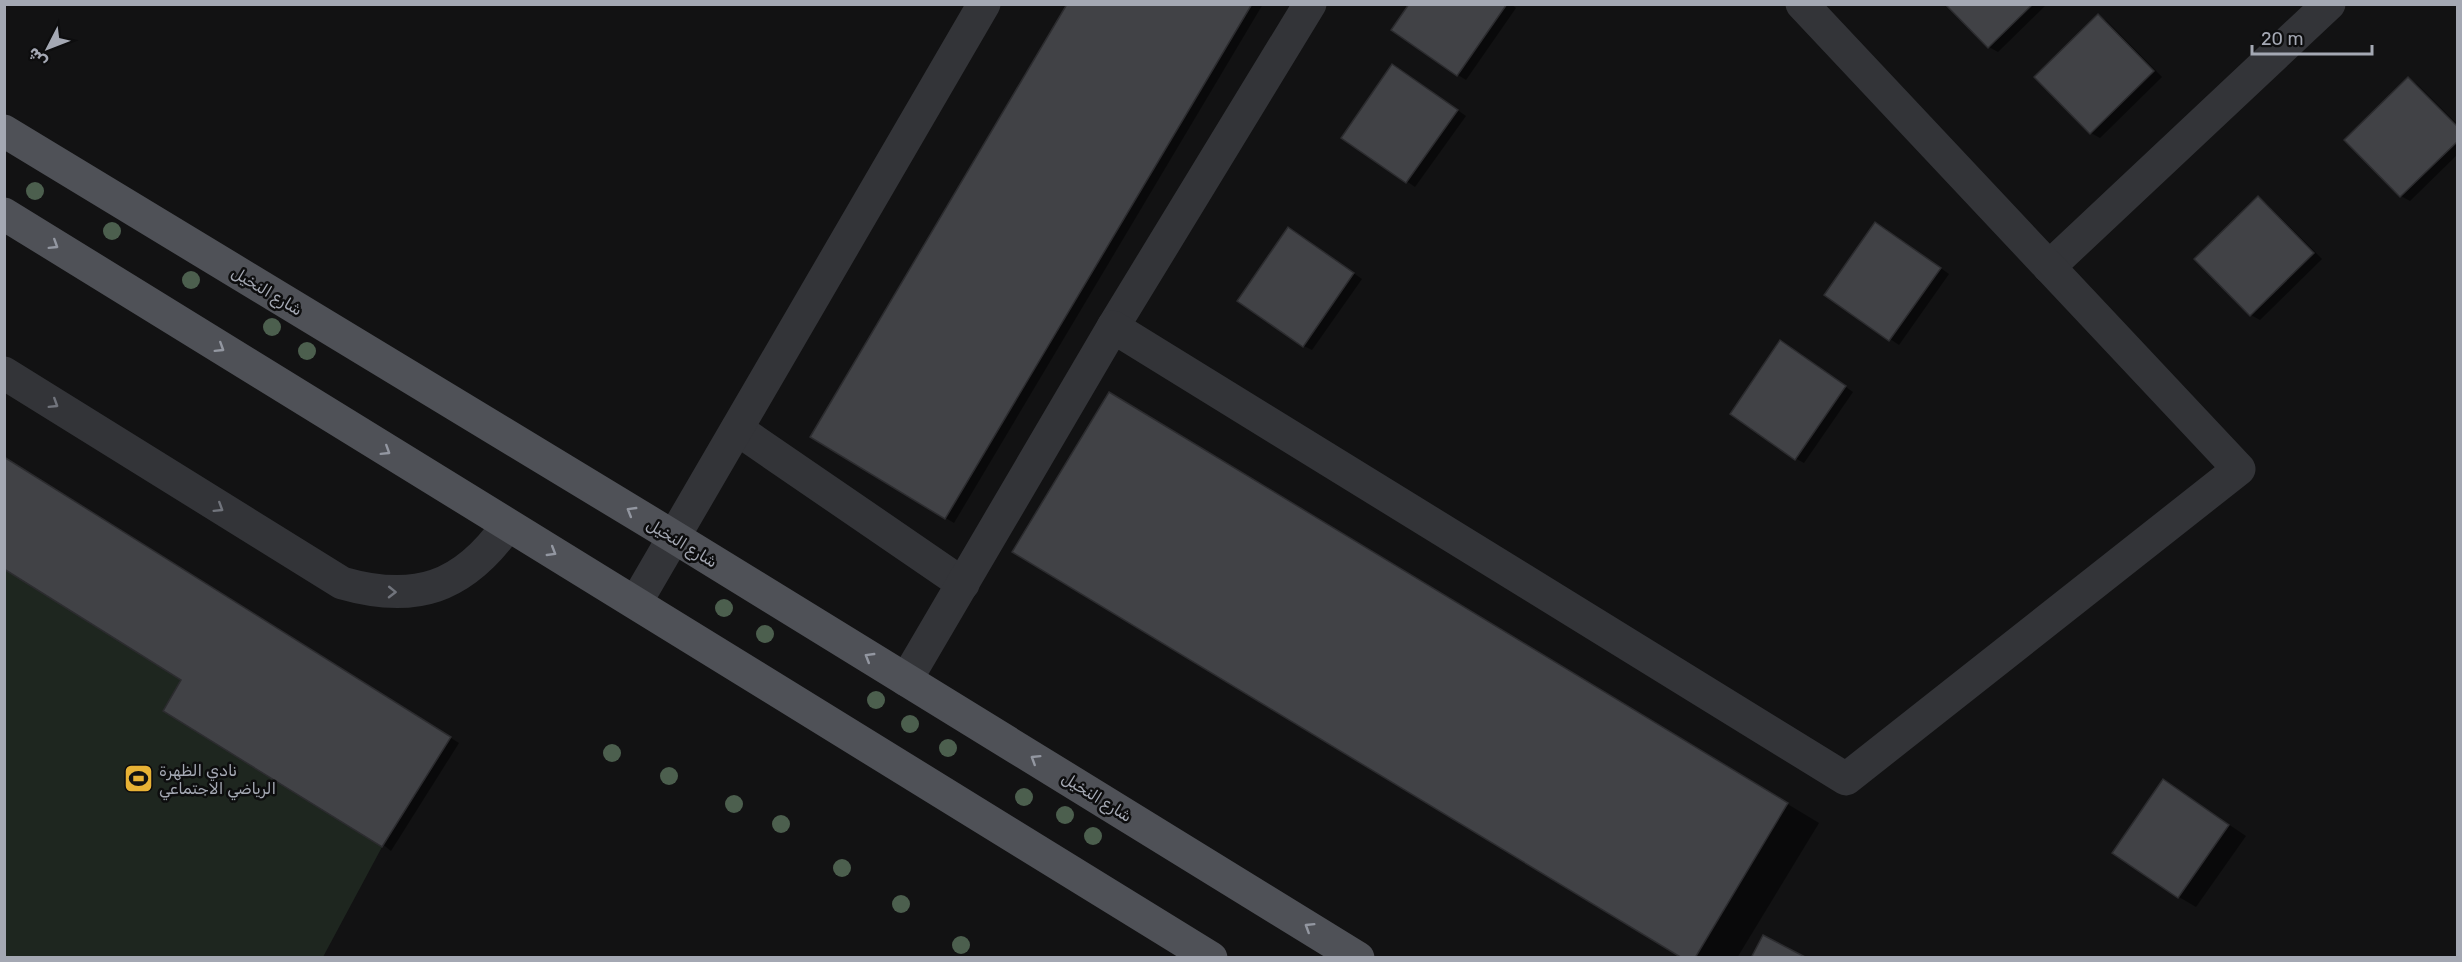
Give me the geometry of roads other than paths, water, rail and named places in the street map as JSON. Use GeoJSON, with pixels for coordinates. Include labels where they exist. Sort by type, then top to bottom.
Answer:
{"type":"FeatureCollection","features":[{"type":"Feature","properties":{"kind":"main road","name":"شارع النخيل"},"geometry":{"type":"LineString","coordinates":[[4,132],[674,537],[1358,957]]}},
{"type":"Feature","properties":{"kind":"main road"},"geometry":{"type":"LineString","coordinates":[[4,214],[507,526],[636,602],[1211,957]]}},
{"type":"Feature","properties":{"kind":"street"},"geometry":{"type":"LineString","coordinates":[[636,602],[984,4]]}},
{"type":"Feature","properties":{"kind":"street"},"geometry":{"type":"LineString","coordinates":[[906,680],[1113,327],[1310,4]]}},
{"type":"Feature","properties":{"kind":"street"},"geometry":{"type":"LineString","coordinates":[[1113,327],[1846,779],[2239,469],[1802,4]]}},
{"type":"Feature","properties":{"kind":"street"},"geometry":{"type":"LineString","coordinates":[[2049,267],[2329,4]]}},
{"type":"Feature","properties":{"kind":"street"},"geometry":{"type":"LineString","coordinates":[[4,373],[342,583],[368,591],[395,593],[422,590],[448,581],[471,567],[491,548],[507,526]]}},
{"type":"Feature","properties":{"kind":"street"},"geometry":{"type":"LineString","coordinates":[[737,429],[963,584]]}},
{"type":"Feature","properties":{"kind":"place","name":"نادي الظهرة الرياضي الاجتماعي"},"geometry":{"type":"Point","coordinates":[138,779]}}]}
